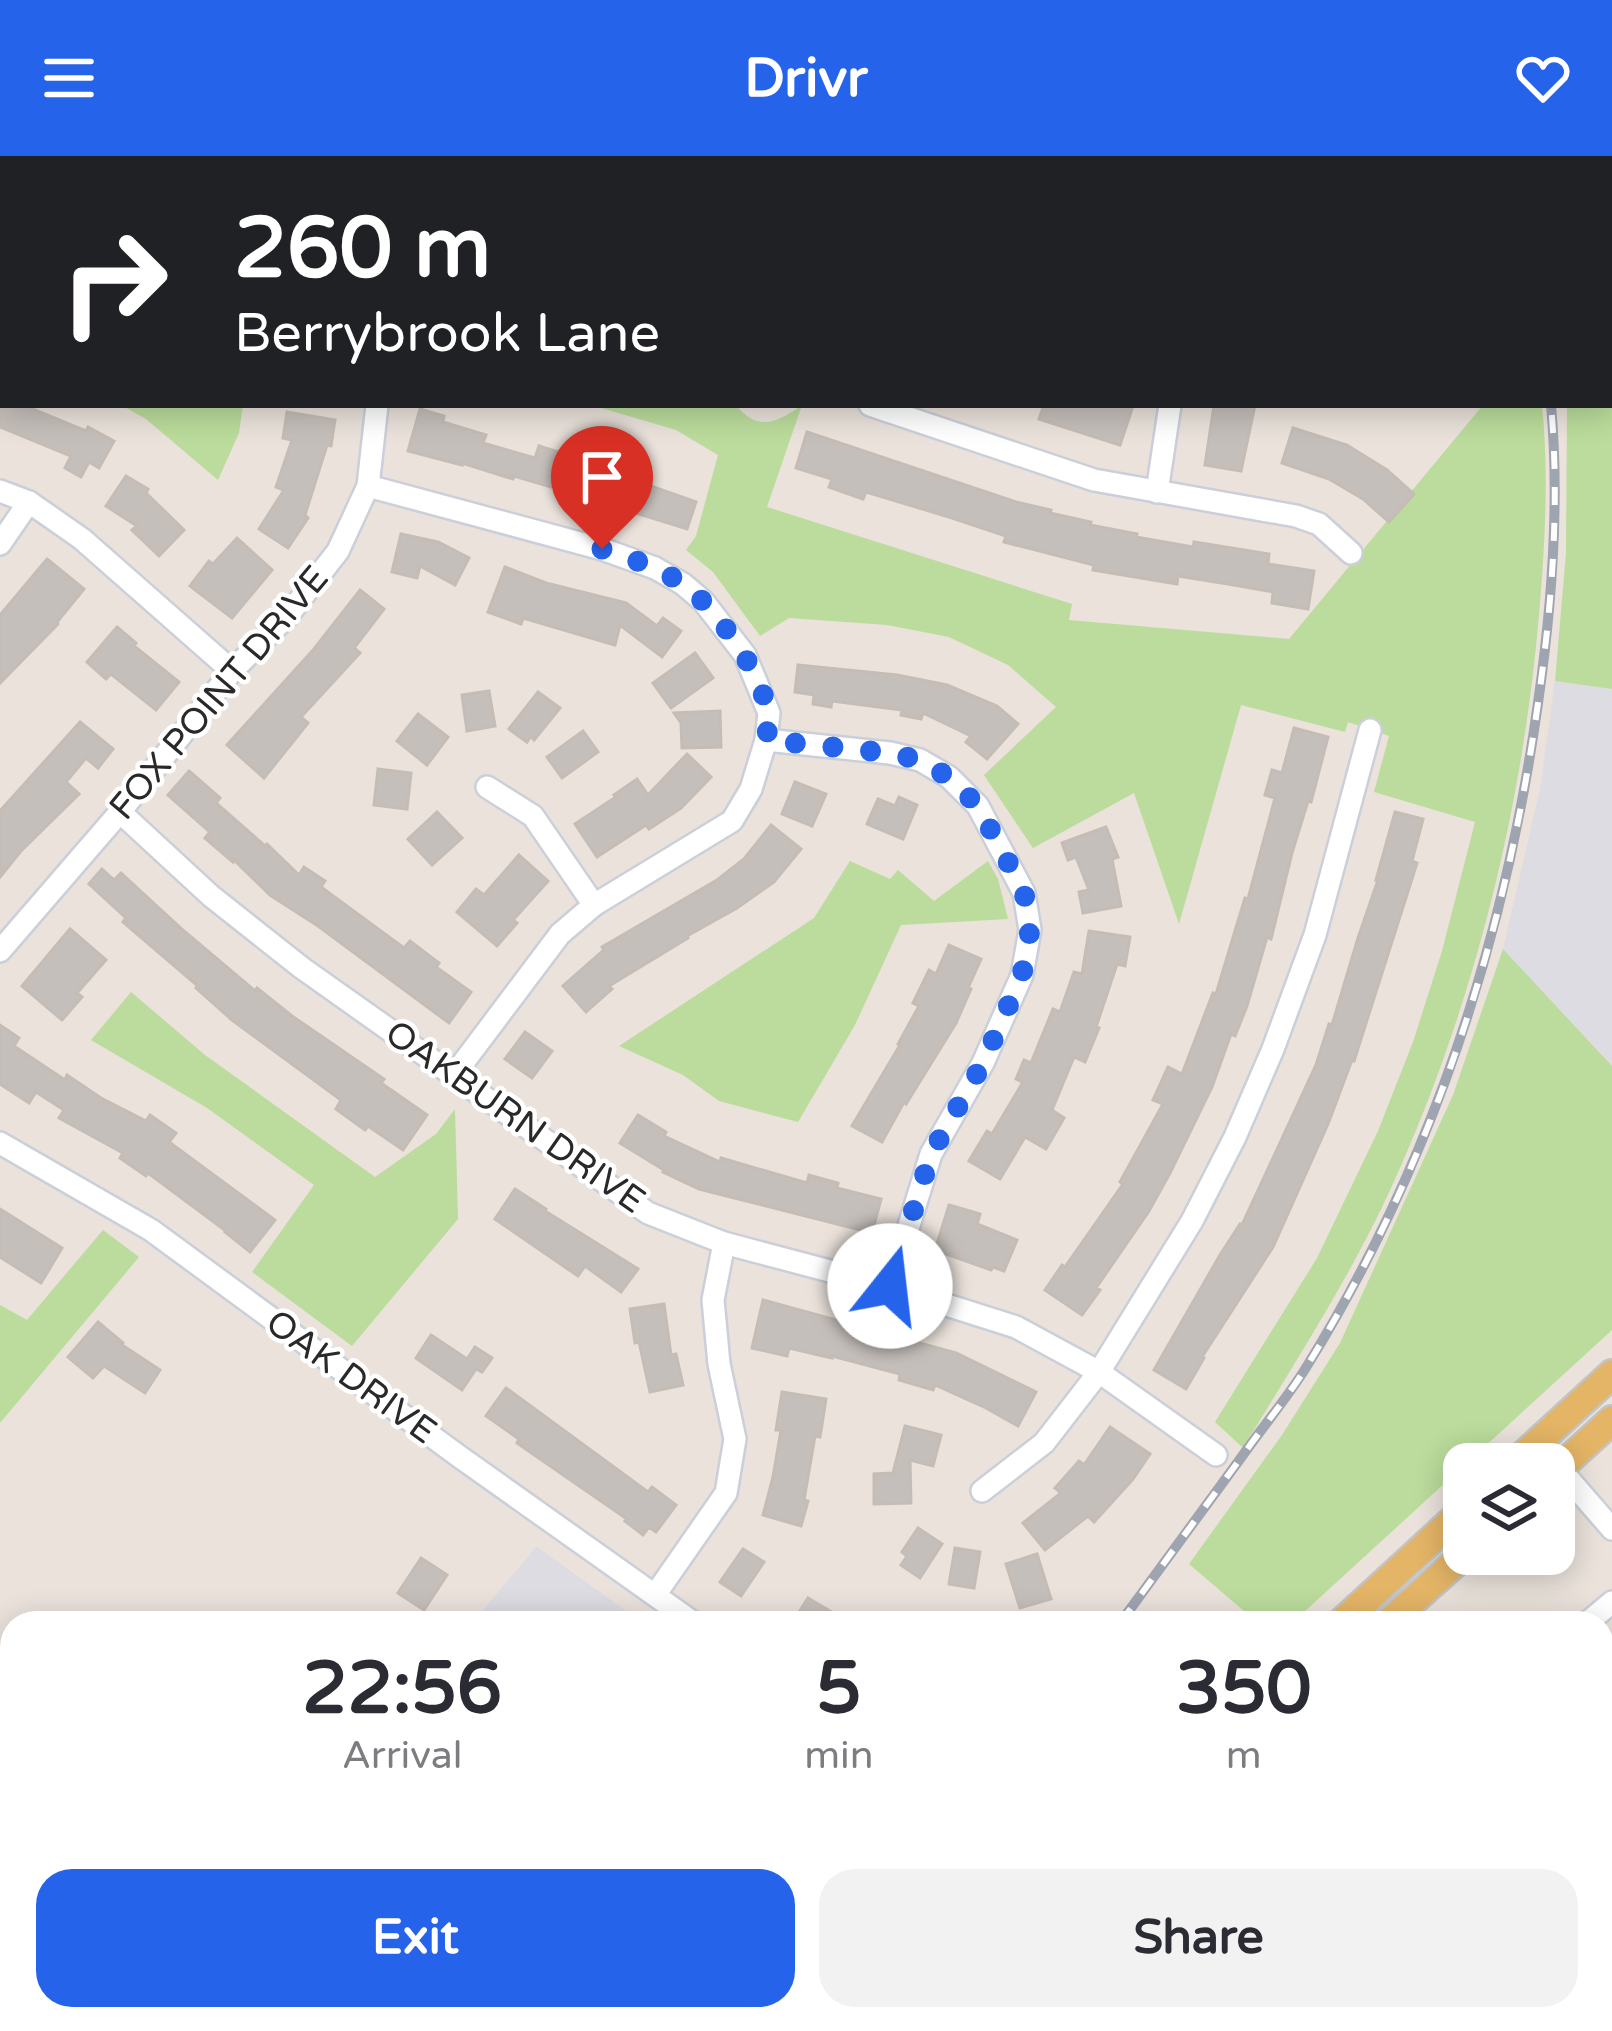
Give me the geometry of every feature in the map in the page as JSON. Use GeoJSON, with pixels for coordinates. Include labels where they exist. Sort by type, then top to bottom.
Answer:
{"type":"FeatureCollection","features":[{"type":"Feature","properties":{"kind":"main road"},"geometry":{"type":"LineString","coordinates":[[1537,1443],[1612,1374]]}},
{"type":"Feature","properties":{"kind":"main road"},"geometry":{"type":"LineString","coordinates":[[1575,1454],[1612,1420]]}},
{"type":"Feature","properties":{"kind":"main road"},"geometry":{"type":"LineString","coordinates":[[1354,1611],[1443,1529]]}},
{"type":"Feature","properties":{"kind":"main road"},"geometry":{"type":"LineString","coordinates":[[1402,1611],[1443,1574]]}},
{"type":"Feature","properties":{"kind":"street","name":"FOX POINT DRIVE"},"geometry":{"type":"LineString","coordinates":[[0,951],[120,812],[232,671],[318,579],[352,527],[368,486],[377,408]]}},
{"type":"Feature","properties":{"kind":"street"},"geometry":{"type":"LineString","coordinates":[[884,408],[1094,480],[1296,516],[1319,524],[1352,553]]}},
{"type":"Feature","properties":{"kind":"street"},"geometry":{"type":"LineString","coordinates":[[1157,492],[1170,408]]}},
{"type":"Feature","properties":{"kind":"street"},"geometry":{"type":"LineString","coordinates":[[368,486],[602,549],[655,568],[703,601],[745,655],[769,713],[751,789],[732,821],[594,905],[560,934],[454,1076]]}},
{"type":"Feature","properties":{"kind":"street"},"geometry":{"type":"LineString","coordinates":[[0,491],[29,502],[82,539],[232,671]]}},
{"type":"Feature","properties":{"kind":"street"},"geometry":{"type":"LineString","coordinates":[[0,544],[29,502]]}},
{"type":"Feature","properties":{"kind":"street"},"geometry":{"type":"LineString","coordinates":[[982,1491],[1044,1443],[1099,1372],[1192,1221],[1235,1137],[1315,935],[1370,730]]}},
{"type":"Feature","properties":{"kind":"street"},"geometry":{"type":"LineString","coordinates":[[766,740],[920,760],[950,778],[978,806],[1024,892],[1030,930],[1022,975],[983,1063],[931,1154],[890,1286]]}},
{"type":"Feature","properties":{"kind":"street"},"geometry":{"type":"LineString","coordinates":[[487,787],[533,816],[594,905]]}},
{"type":"Feature","properties":{"kind":"street","name":"OAKBURN DRIVE"},"geometry":{"type":"LineString","coordinates":[[120,812],[211,896],[302,968],[648,1213],[724,1243],[890,1286],[1016,1327],[1099,1372],[1216,1455]]}},
{"type":"Feature","properties":{"kind":"street","name":"OAK DRIVE"},"geometry":{"type":"LineString","coordinates":[[0,1143],[151,1230],[677,1611]]}},
{"type":"Feature","properties":{"kind":"street"},"geometry":{"type":"LineString","coordinates":[[655,1595],[726,1493],[734,1439],[719,1364],[713,1300],[724,1243]]}},
{"type":"Feature","properties":{"kind":"street"},"geometry":{"type":"LineString","coordinates":[[1575,1489],[1612,1529]]}},
{"type":"Feature","properties":{"kind":"street"},"geometry":{"type":"LineString","coordinates":[[1369,1598],[1379,1611]]}},
{"type":"Feature","properties":{"kind":"shaded area"},"geometry":{"type":"Polygon","coordinates":[[[1555,681],[1612,689],[1612,1066],[1503,949],[1540,789],[1555,681]]]}},
{"type":"Feature","properties":{"kind":"shaded area"},"geometry":{"type":"Polygon","coordinates":[[[537,1546],[626,1611],[482,1611],[537,1546]]]}},
{"type":"Feature","properties":{"kind":"green space"},"geometry":{"type":"Polygon","coordinates":[[[126,408],[243,408],[239,433],[218,480],[126,408]]]}},
{"type":"Feature","properties":{"kind":"green space"},"geometry":{"type":"Polygon","coordinates":[[[601,408],[739,408],[752,419],[768,422],[801,408],[767,507],[1072,604],[1069,620],[1289,639],[1481,408],[1542,408],[1544,536],[1531,689],[1507,835],[1470,978],[1421,1118],[1376,1220],[1243,1448],[1215,1422],[1317,1258],[1378,1131],[1442,951],[1475,822],[1374,792],[1389,736],[1348,722],[1345,732],[1241,705],[1179,924],[1134,793],[1033,848],[984,775],[1056,707],[1008,665],[949,637],[887,625],[789,618],[760,636],[713,572],[686,550],[696,536],[718,455],[676,430],[601,408]]]}},
{"type":"Feature","properties":{"kind":"green space"},"geometry":{"type":"Polygon","coordinates":[[[1567,408],[1612,408],[1612,689],[1555,681],[1566,553],[1567,408]]]}},
{"type":"Feature","properties":{"kind":"green space"},"geometry":{"type":"Polygon","coordinates":[[[850,861],[890,879],[898,870],[934,901],[988,861],[1008,919],[901,925],[855,1025],[798,1122],[719,1101],[683,1075],[619,1046],[814,918],[850,861]]]}},
{"type":"Feature","properties":{"kind":"green space"},"geometry":{"type":"Polygon","coordinates":[[[1503,949],[1612,1066],[1612,1330],[1489,1443],[1443,1443],[1443,1485],[1305,1611],[1244,1611],[1189,1564],[1282,1435],[1340,1343],[1453,1095],[1503,949]]]}},
{"type":"Feature","properties":{"kind":"green space"},"geometry":{"type":"Polygon","coordinates":[[[131,992],[205,1055],[375,1177],[436,1134],[455,1109],[458,1219],[352,1346],[252,1272],[314,1185],[207,1108],[91,1040],[131,992]]]}},
{"type":"Feature","properties":{"kind":"green space"},"geometry":{"type":"Polygon","coordinates":[[[103,1230],[139,1257],[0,1423],[0,1305],[27,1320],[103,1230]]]}},
{"type":"Feature","properties":{"kind":"building"},"geometry":{"type":"Polygon","coordinates":[[[0,408],[30,408],[114,441],[99,468],[89,462],[81,477],[65,468],[71,456],[0,427],[0,408]]]}},
{"type":"Feature","properties":{"kind":"building"},"geometry":{"type":"Polygon","coordinates":[[[1043,408],[1132,409],[1120,445],[1039,419],[1043,408]]]}},
{"type":"Feature","properties":{"kind":"building"},"geometry":{"type":"Polygon","coordinates":[[[1214,408],[1254,408],[1241,471],[1205,465],[1214,408]]]}},
{"type":"Feature","properties":{"kind":"building"},"geometry":{"type":"Polygon","coordinates":[[[420,409],[444,416],[443,422],[486,435],[483,443],[535,458],[539,446],[584,457],[613,468],[611,472],[696,502],[687,529],[613,506],[615,498],[555,476],[551,487],[408,451],[420,409]]]}},
{"type":"Feature","properties":{"kind":"building"},"geometry":{"type":"Polygon","coordinates":[[[287,412],[335,420],[331,446],[327,445],[305,515],[308,518],[288,548],[259,529],[284,490],[276,487],[292,440],[283,438],[287,412]]]}},
{"type":"Feature","properties":{"kind":"building"},"geometry":{"type":"Polygon","coordinates":[[[1293,428],[1347,445],[1414,494],[1389,522],[1329,479],[1282,463],[1293,428]]]}},
{"type":"Feature","properties":{"kind":"building"},"geometry":{"type":"Polygon","coordinates":[[[807,432],[1090,525],[1193,547],[1194,542],[1269,554],[1268,564],[1314,571],[1308,609],[1272,603],[1273,592],[1178,576],[1177,584],[1093,570],[1094,565],[1004,542],[1006,536],[949,517],[866,492],[863,499],[829,487],[832,479],[796,468],[807,432]]]}},
{"type":"Feature","properties":{"kind":"building"},"geometry":{"type":"Polygon","coordinates":[[[126,476],[148,489],[146,493],[184,530],[159,556],[132,530],[137,526],[106,506],[126,476]]]}},
{"type":"Feature","properties":{"kind":"building"},"geometry":{"type":"Polygon","coordinates":[[[401,534],[438,542],[469,558],[455,585],[420,566],[417,578],[392,572],[401,534]]]}},
{"type":"Feature","properties":{"kind":"building"},"geometry":{"type":"Polygon","coordinates":[[[237,538],[272,570],[232,618],[190,586],[209,561],[213,564],[237,538]]]}},
{"type":"Feature","properties":{"kind":"building"},"geometry":{"type":"Polygon","coordinates":[[[47,559],[84,589],[58,624],[0,683],[0,615],[47,559]]]}},
{"type":"Feature","properties":{"kind":"building"},"geometry":{"type":"Polygon","coordinates":[[[505,567],[546,583],[626,603],[657,626],[663,618],[681,631],[662,657],[620,625],[615,645],[488,612],[505,567]]]}},
{"type":"Feature","properties":{"kind":"building"},"geometry":{"type":"Polygon","coordinates":[[[360,590],[384,609],[354,648],[360,653],[301,717],[308,723],[264,778],[227,745],[360,590]]]}},
{"type":"Feature","properties":{"kind":"building"},"geometry":{"type":"Polygon","coordinates":[[[117,627],[179,682],[156,710],[111,674],[106,679],[87,662],[117,627]]]}},
{"type":"Feature","properties":{"kind":"building"},"geometry":{"type":"Polygon","coordinates":[[[695,653],[713,678],[671,708],[653,683],[695,653]]]}},
{"type":"Feature","properties":{"kind":"building"},"geometry":{"type":"Polygon","coordinates":[[[798,665],[947,685],[997,706],[1018,724],[987,759],[966,742],[971,736],[923,713],[921,719],[901,715],[902,710],[832,701],[831,707],[813,704],[814,695],[795,692],[798,665]]]}},
{"type":"Feature","properties":{"kind":"building"},"geometry":{"type":"Polygon","coordinates":[[[489,691],[495,726],[467,731],[462,695],[489,691]]]}},
{"type":"Feature","properties":{"kind":"building"},"geometry":{"type":"Polygon","coordinates":[[[538,692],[560,708],[534,740],[531,736],[527,742],[509,729],[538,692]]]}},
{"type":"Feature","properties":{"kind":"building"},"geometry":{"type":"Polygon","coordinates":[[[720,711],[721,747],[682,748],[681,723],[674,713],[720,711]]]}},
{"type":"Feature","properties":{"kind":"building"},"geometry":{"type":"Polygon","coordinates":[[[418,714],[448,737],[427,765],[397,741],[418,714]]]}},
{"type":"Feature","properties":{"kind":"building"},"geometry":{"type":"Polygon","coordinates":[[[80,722],[113,749],[98,768],[86,758],[66,782],[79,794],[0,877],[0,811],[80,722]]]}},
{"type":"Feature","properties":{"kind":"building"},"geometry":{"type":"Polygon","coordinates":[[[1294,728],[1328,737],[1271,939],[1267,937],[1247,1006],[1170,1173],[1082,1315],[1045,1290],[1123,1184],[1163,1104],[1153,1100],[1168,1067],[1182,1074],[1248,899],[1275,798],[1265,795],[1272,770],[1282,773],[1294,728]]]}},
{"type":"Feature","properties":{"kind":"building"},"geometry":{"type":"Polygon","coordinates":[[[583,731],[598,752],[562,778],[547,757],[583,731]]]}},
{"type":"Feature","properties":{"kind":"building"},"geometry":{"type":"Polygon","coordinates":[[[687,754],[711,777],[681,808],[597,857],[575,824],[637,779],[648,795],[687,754]]]}},
{"type":"Feature","properties":{"kind":"building"},"geometry":{"type":"Polygon","coordinates":[[[378,769],[411,773],[407,809],[374,805],[378,769]]]}},
{"type":"Feature","properties":{"kind":"building"},"geometry":{"type":"Polygon","coordinates":[[[189,771],[220,798],[216,803],[299,875],[304,867],[325,881],[321,887],[404,948],[410,941],[471,992],[449,1023],[270,895],[205,838],[210,832],[168,795],[189,771]]]}},
{"type":"Feature","properties":{"kind":"building"},"geometry":{"type":"Polygon","coordinates":[[[795,782],[826,794],[812,826],[782,814],[795,782]]]}},
{"type":"Feature","properties":{"kind":"building"},"geometry":{"type":"Polygon","coordinates":[[[899,797],[917,805],[903,839],[867,824],[878,799],[895,806],[899,797]]]}},
{"type":"Feature","properties":{"kind":"building"},"geometry":{"type":"Polygon","coordinates":[[[437,812],[462,838],[432,865],[408,839],[437,812]]]}},
{"type":"Feature","properties":{"kind":"building"},"geometry":{"type":"Polygon","coordinates":[[[1395,812],[1423,819],[1412,861],[1417,863],[1354,1061],[1273,1247],[1186,1389],[1154,1370],[1242,1225],[1316,1065],[1378,880],[1395,812]]]}},
{"type":"Feature","properties":{"kind":"building"},"geometry":{"type":"Polygon","coordinates":[[[771,825],[801,849],[774,882],[609,986],[612,989],[586,1012],[563,986],[602,947],[717,880],[744,859],[771,825]]]}},
{"type":"Feature","properties":{"kind":"building"},"geometry":{"type":"Polygon","coordinates":[[[1106,827],[1118,857],[1112,859],[1121,906],[1083,913],[1079,892],[1089,890],[1076,857],[1068,860],[1062,843],[1106,827]]]}},
{"type":"Feature","properties":{"kind":"building"},"geometry":{"type":"Polygon","coordinates":[[[519,855],[548,881],[497,946],[457,912],[476,889],[484,895],[519,855]]]}},
{"type":"Feature","properties":{"kind":"building"},"geometry":{"type":"Polygon","coordinates":[[[102,869],[114,880],[121,873],[255,991],[257,988],[384,1079],[381,1083],[427,1115],[403,1150],[336,1109],[341,1100],[232,1020],[123,922],[126,918],[89,884],[102,869]]]}},
{"type":"Feature","properties":{"kind":"building"},"geometry":{"type":"Polygon","coordinates":[[[70,929],[106,960],[77,993],[82,997],[62,1020],[22,986],[70,929]]]}},
{"type":"Feature","properties":{"kind":"building"},"geometry":{"type":"Polygon","coordinates":[[[1089,931],[1130,937],[1125,966],[1117,964],[1085,1062],[1074,1057],[1052,1110],[1064,1118],[1046,1149],[1025,1137],[1000,1179],[969,1161],[987,1131],[992,1134],[1023,1082],[1016,1079],[1024,1060],[1031,1063],[1053,1009],[1060,1012],[1074,972],[1082,974],[1089,931]]]}},
{"type":"Feature","properties":{"kind":"building"},"geometry":{"type":"Polygon","coordinates":[[[949,945],[981,959],[971,989],[956,1023],[882,1142],[852,1126],[900,1045],[919,1006],[913,1003],[929,970],[936,974],[949,945]]]}},
{"type":"Feature","properties":{"kind":"building"},"geometry":{"type":"Polygon","coordinates":[[[0,1025],[19,1038],[14,1046],[65,1080],[67,1075],[101,1098],[146,1121],[150,1115],[176,1133],[169,1142],[275,1220],[250,1252],[148,1173],[120,1158],[123,1153],[59,1118],[64,1110],[36,1092],[29,1103],[0,1084],[0,1025]]]}},
{"type":"Feature","properties":{"kind":"building"},"geometry":{"type":"Polygon","coordinates":[[[525,1032],[552,1051],[532,1078],[505,1059],[525,1032]]]}},
{"type":"Feature","properties":{"kind":"building"},"geometry":{"type":"Polygon","coordinates":[[[638,1115],[666,1132],[664,1136],[720,1162],[721,1158],[807,1183],[809,1175],[881,1199],[872,1233],[699,1189],[663,1172],[620,1143],[638,1115]]]}},
{"type":"Feature","properties":{"kind":"building"},"geometry":{"type":"Polygon","coordinates":[[[515,1189],[638,1269],[621,1292],[585,1266],[578,1276],[495,1219],[515,1189]]]}},
{"type":"Feature","properties":{"kind":"building"},"geometry":{"type":"Polygon","coordinates":[[[949,1205],[980,1214],[977,1224],[1017,1240],[1004,1271],[935,1250],[949,1205]]]}},
{"type":"Feature","properties":{"kind":"building"},"geometry":{"type":"Polygon","coordinates":[[[0,1209],[62,1248],[41,1283],[0,1257],[0,1209]]]}},
{"type":"Feature","properties":{"kind":"building"},"geometry":{"type":"Polygon","coordinates":[[[763,1300],[956,1353],[1036,1392],[1018,1426],[935,1385],[933,1390],[899,1380],[900,1374],[789,1348],[787,1356],[752,1348],[763,1300]]]}},
{"type":"Feature","properties":{"kind":"building"},"geometry":{"type":"Polygon","coordinates":[[[664,1304],[671,1355],[676,1354],[683,1385],[650,1392],[630,1309],[664,1304]]]}},
{"type":"Feature","properties":{"kind":"building"},"geometry":{"type":"Polygon","coordinates":[[[98,1322],[160,1370],[145,1393],[104,1366],[93,1378],[68,1357],[98,1322]]]}},
{"type":"Feature","properties":{"kind":"building"},"geometry":{"type":"Polygon","coordinates":[[[431,1335],[467,1359],[475,1347],[492,1358],[482,1372],[476,1369],[462,1390],[416,1358],[431,1335]]]}},
{"type":"Feature","properties":{"kind":"building"},"geometry":{"type":"Polygon","coordinates":[[[506,1388],[648,1492],[652,1487],[676,1505],[656,1532],[649,1527],[643,1535],[486,1416],[506,1388]]]}},
{"type":"Feature","properties":{"kind":"building"},"geometry":{"type":"Polygon","coordinates":[[[782,1392],[826,1399],[820,1437],[815,1436],[801,1526],[763,1515],[781,1430],[776,1430],[782,1392]]]}},
{"type":"Feature","properties":{"kind":"building"},"geometry":{"type":"Polygon","coordinates":[[[905,1426],[941,1435],[933,1466],[910,1460],[911,1503],[874,1504],[874,1474],[893,1473],[905,1426]]]}},
{"type":"Feature","properties":{"kind":"building"},"geometry":{"type":"Polygon","coordinates":[[[1110,1427],[1150,1454],[1094,1522],[1088,1516],[1045,1550],[1023,1523],[1061,1493],[1055,1488],[1079,1461],[1084,1465],[1110,1427]]]}},
{"type":"Feature","properties":{"kind":"building"},"geometry":{"type":"Polygon","coordinates":[[[918,1528],[942,1544],[920,1578],[901,1565],[907,1556],[902,1552],[918,1528]]]}},
{"type":"Feature","properties":{"kind":"building"},"geometry":{"type":"Polygon","coordinates":[[[955,1548],[980,1552],[974,1588],[949,1584],[955,1548]]]}},
{"type":"Feature","properties":{"kind":"building"},"geometry":{"type":"Polygon","coordinates":[[[743,1549],[764,1562],[741,1596],[720,1582],[743,1549]]]}},
{"type":"Feature","properties":{"kind":"building"},"geometry":{"type":"Polygon","coordinates":[[[1037,1554],[1051,1599],[1020,1608],[1006,1564],[1037,1554]]]}},
{"type":"Feature","properties":{"kind":"building"},"geometry":{"type":"Polygon","coordinates":[[[421,1558],[447,1575],[424,1610],[398,1593],[421,1558]]]}},
{"type":"Feature","properties":{"kind":"building"},"geometry":{"type":"Polygon","coordinates":[[[808,1598],[830,1611],[800,1611],[808,1598]]]}},
{"type":"Feature","properties":{"kind":"railway"},"geometry":{"type":"LineString","coordinates":[[1129,1611],[1284,1400],[1352,1289],[1392,1210],[1457,1047],[1506,878],[1538,703],[1553,554],[1551,408]]}},
{"type":"Feature","properties":{"kind":"route"},"geometry":{"type":"LineString","coordinates":[[602,549],[655,568],[703,601],[745,655],[769,713],[766,740],[920,760],[950,778],[978,806],[1024,892],[1030,930],[1022,975],[983,1063],[931,1154],[890,1286]]}}]}
